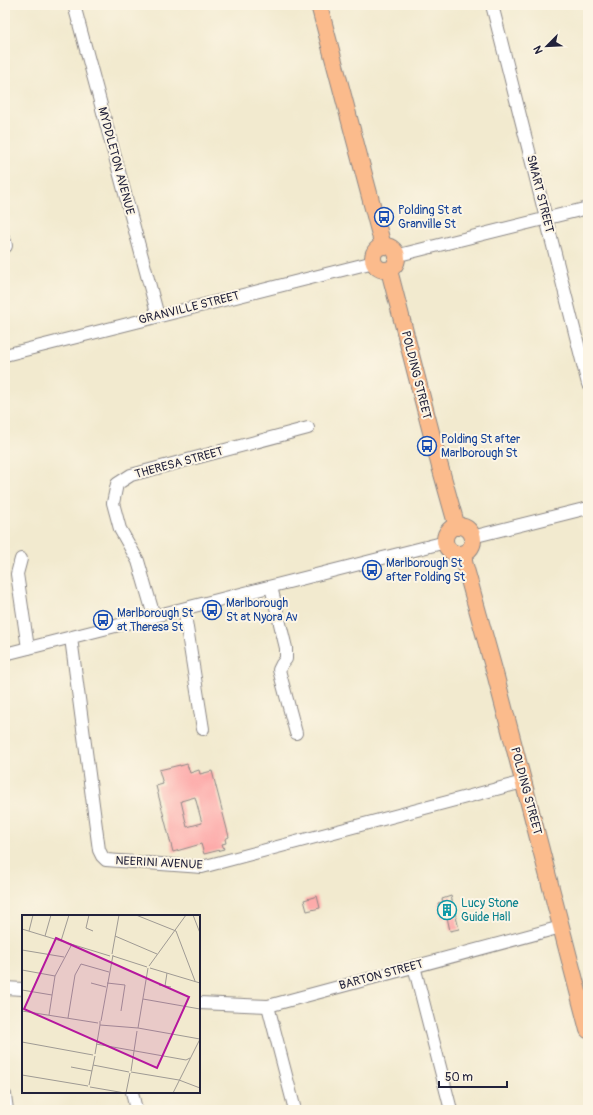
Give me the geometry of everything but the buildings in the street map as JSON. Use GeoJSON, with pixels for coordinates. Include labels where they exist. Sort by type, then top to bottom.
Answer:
{"type":"FeatureCollection","features":[{"type":"Feature","properties":{"kind":"main road"},"geometry":{"type":"LineString","coordinates":[[319,5],[383,246]]}},
{"type":"Feature","properties":{"kind":"main road"},"geometry":{"type":"LineString","coordinates":[[383,246],[392,248],[393,263],[380,269],[374,262],[373,257],[379,248],[383,246]]}},
{"type":"Feature","properties":{"kind":"main road","name":"POLDING STREET"},"geometry":{"type":"LineString","coordinates":[[393,263],[438,463],[457,527]]}},
{"type":"Feature","properties":{"kind":"main road"},"geometry":{"type":"LineString","coordinates":[[457,527],[466,529],[472,537],[471,547],[464,553],[458,554],[452,553],[448,549],[445,538],[451,529],[457,527]]}},
{"type":"Feature","properties":{"kind":"main road","name":"POLDING STREET"},"geometry":{"type":"LineString","coordinates":[[464,553],[464,562],[588,1030]]}},
{"type":"Feature","properties":{"kind":"street","name":"MYDDLETON AVENUE"},"geometry":{"type":"LineString","coordinates":[[74,5],[158,316]]}},
{"type":"Feature","properties":{"kind":"street","name":"SMART STREET"},"geometry":{"type":"LineString","coordinates":[[492,5],[588,384]]}},
{"type":"Feature","properties":{"kind":"street"},"geometry":{"type":"LineString","coordinates":[[393,263],[403,254],[588,208]]}},
{"type":"Feature","properties":{"kind":"street","name":"GRANVILLE STREET"},"geometry":{"type":"LineString","coordinates":[[5,354],[374,262]]}},
{"type":"Feature","properties":{"kind":"street","name":"THERESA STREET"},"geometry":{"type":"LineString","coordinates":[[154,616],[138,561],[120,529],[113,503],[117,484],[131,475],[308,428]]}},
{"type":"Feature","properties":{"kind":"street"},"geometry":{"type":"LineString","coordinates":[[472,537],[588,508]]}},
{"type":"Feature","properties":{"kind":"street"},"geometry":{"type":"LineString","coordinates":[[5,654],[438,544],[446,544]]}},
{"type":"Feature","properties":{"kind":"street"},"geometry":{"type":"LineString","coordinates":[[21,558],[17,574],[28,648]]}},
{"type":"Feature","properties":{"kind":"street"},"geometry":{"type":"LineString","coordinates":[[271,586],[286,648],[286,659],[279,670],[296,732]]}},
{"type":"Feature","properties":{"kind":"street"},"geometry":{"type":"LineString","coordinates":[[184,609],[203,729]]}},
{"type":"Feature","properties":{"kind":"street","name":"NEERINI AVENUE"},"geometry":{"type":"LineString","coordinates":[[72,638],[99,850],[106,860],[202,867],[523,782]]}},
{"type":"Feature","properties":{"kind":"street","name":"BARTON STREET"},"geometry":{"type":"LineString","coordinates":[[200,1003],[268,1006],[561,927]]}},
{"type":"Feature","properties":{"kind":"street"},"geometry":{"type":"LineString","coordinates":[[414,966],[452,1110]]}},
{"type":"Feature","properties":{"kind":"street"},"geometry":{"type":"LineString","coordinates":[[5,988],[22,989]]}},
{"type":"Feature","properties":{"kind":"street"},"geometry":{"type":"LineString","coordinates":[[268,1006],[295,1110]]}},
{"type":"Feature","properties":{"kind":"street"},"geometry":{"type":"LineString","coordinates":[[132,1093],[136,1110]]}},
{"type":"Feature","properties":{"kind":"street"},"geometry":{"type":"LineString","coordinates":[[5,1095],[7,1110]]}},
{"type":"Feature","properties":{"kind":"place","name":"Polding St at Granville St"},"geometry":{"type":"Point","coordinates":[384,217]}},
{"type":"Feature","properties":{"kind":"place","name":"Polding St after Marlborough St"},"geometry":{"type":"Point","coordinates":[427,446]}},
{"type":"Feature","properties":{"kind":"place","name":"Marlborough St after Polding St"},"geometry":{"type":"Point","coordinates":[372,570]}},
{"type":"Feature","properties":{"kind":"place","name":"Marlborough St at Nyora Av"},"geometry":{"type":"Point","coordinates":[212,610]}},
{"type":"Feature","properties":{"kind":"place","name":"Marlborough St at Theresa St"},"geometry":{"type":"Point","coordinates":[103,620]}},
{"type":"Feature","properties":{"kind":"place","name":"Lucy Stone Guide Hall"},"geometry":{"type":"Point","coordinates":[447,910]}}]}
